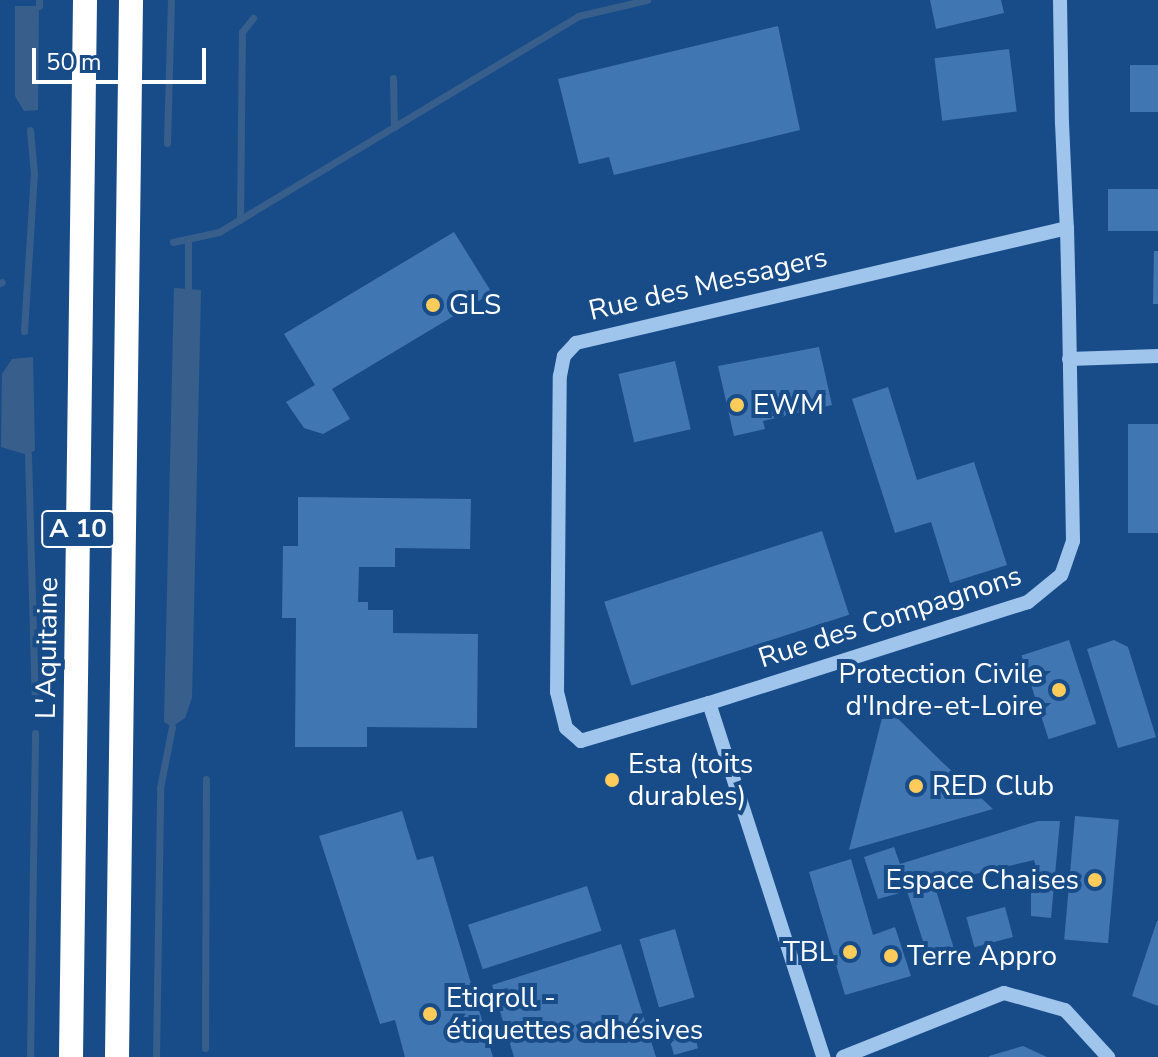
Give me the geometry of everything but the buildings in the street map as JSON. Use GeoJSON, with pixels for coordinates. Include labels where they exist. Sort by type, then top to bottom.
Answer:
{"type":"FeatureCollection","features":[{"type":"Feature","properties":{"kind":"highway","name":"L'Aquitaine"},"geometry":{"type":"LineString","coordinates":[[71,1057],[85,0]]}},
{"type":"Feature","properties":{"kind":"highway","name":"A 10"},"geometry":{"type":"LineString","coordinates":[[117,1057],[131,0]]}},
{"type":"Feature","properties":{"kind":"street"},"geometry":{"type":"LineString","coordinates":[[1060,0],[1069,359],[1158,356]]}},
{"type":"Feature","properties":{"kind":"street","name":"Rue des Messagers"},"geometry":{"type":"LineString","coordinates":[[581,741],[566,728],[557,692],[560,376],[576,343],[1067,228]]}},
{"type":"Feature","properties":{"kind":"street","name":"Rue des Compagnons"},"geometry":{"type":"LineString","coordinates":[[581,741],[1028,602],[1053,585],[1073,541],[1069,359]]}},
{"type":"Feature","properties":{"kind":"street"},"geometry":{"type":"LineString","coordinates":[[709,703],[823,1057]]}},
{"type":"Feature","properties":{"kind":"street"},"geometry":{"type":"LineString","coordinates":[[843,1057],[1004,993],[1065,1010],[1108,1057]]}},
{"type":"Feature","properties":{"kind":"water"},"geometry":{"type":"Polygon","coordinates":[[[15,6],[39,6],[38,110],[24,111],[15,96],[15,6]]]}},
{"type":"Feature","properties":{"kind":"water"},"geometry":{"type":"Polygon","coordinates":[[[174,288],[201,290],[192,698],[185,718],[172,727],[164,722],[174,288]]]}},
{"type":"Feature","properties":{"kind":"water"},"geometry":{"type":"Polygon","coordinates":[[[33,357],[35,450],[28,455],[1,447],[2,374],[12,359],[33,357]]]}},
{"type":"Feature","properties":{"kind":"waterway"},"geometry":{"type":"LineString","coordinates":[[39,0],[39,6]]}},
{"type":"Feature","properties":{"kind":"waterway"},"geometry":{"type":"LineString","coordinates":[[167,143],[171,0]]}},
{"type":"Feature","properties":{"kind":"waterway"},"geometry":{"type":"LineString","coordinates":[[173,242],[219,232],[578,16],[647,0]]}},
{"type":"Feature","properties":{"kind":"waterway"},"geometry":{"type":"LineString","coordinates":[[240,220],[242,32],[253,18]]}},
{"type":"Feature","properties":{"kind":"waterway"},"geometry":{"type":"LineString","coordinates":[[393,78],[394,127]]}},
{"type":"Feature","properties":{"kind":"waterway"},"geometry":{"type":"LineString","coordinates":[[24,331],[34,174],[30,130]]}},
{"type":"Feature","properties":{"kind":"waterway"},"geometry":{"type":"LineString","coordinates":[[188,240],[188,289]]}},
{"type":"Feature","properties":{"kind":"waterway"},"geometry":{"type":"LineString","coordinates":[[28,455],[35,700]]}},
{"type":"Feature","properties":{"kind":"waterway"},"geometry":{"type":"LineString","coordinates":[[156,1057],[160,788],[172,727]]}},
{"type":"Feature","properties":{"kind":"waterway"},"geometry":{"type":"LineString","coordinates":[[30,1057],[35,733]]}},
{"type":"Feature","properties":{"kind":"waterway"},"geometry":{"type":"LineString","coordinates":[[205,1048],[206,779]]}},
{"type":"Feature","properties":{"kind":"place","name":"GLS"},"geometry":{"type":"Point","coordinates":[433,305]}},
{"type":"Feature","properties":{"kind":"place","name":"EWM"},"geometry":{"type":"Point","coordinates":[737,405]}},
{"type":"Feature","properties":{"kind":"place","name":"Protection Civile d'Indre-et-Loire"},"geometry":{"type":"Point","coordinates":[1059,690]}},
{"type":"Feature","properties":{"kind":"place","name":"Esta (toits durables)"},"geometry":{"type":"Point","coordinates":[612,780]}},
{"type":"Feature","properties":{"kind":"place","name":"RED Club"},"geometry":{"type":"Point","coordinates":[916,786]}},
{"type":"Feature","properties":{"kind":"place","name":"Espace Chaises"},"geometry":{"type":"Point","coordinates":[1095,880]}},
{"type":"Feature","properties":{"kind":"place","name":"TBL"},"geometry":{"type":"Point","coordinates":[850,952]}},
{"type":"Feature","properties":{"kind":"place","name":"Terre Appro"},"geometry":{"type":"Point","coordinates":[891,956]}},
{"type":"Feature","properties":{"kind":"place","name":"Etiqroll - étiquettes adhésives"},"geometry":{"type":"Point","coordinates":[430,1014]}}]}
